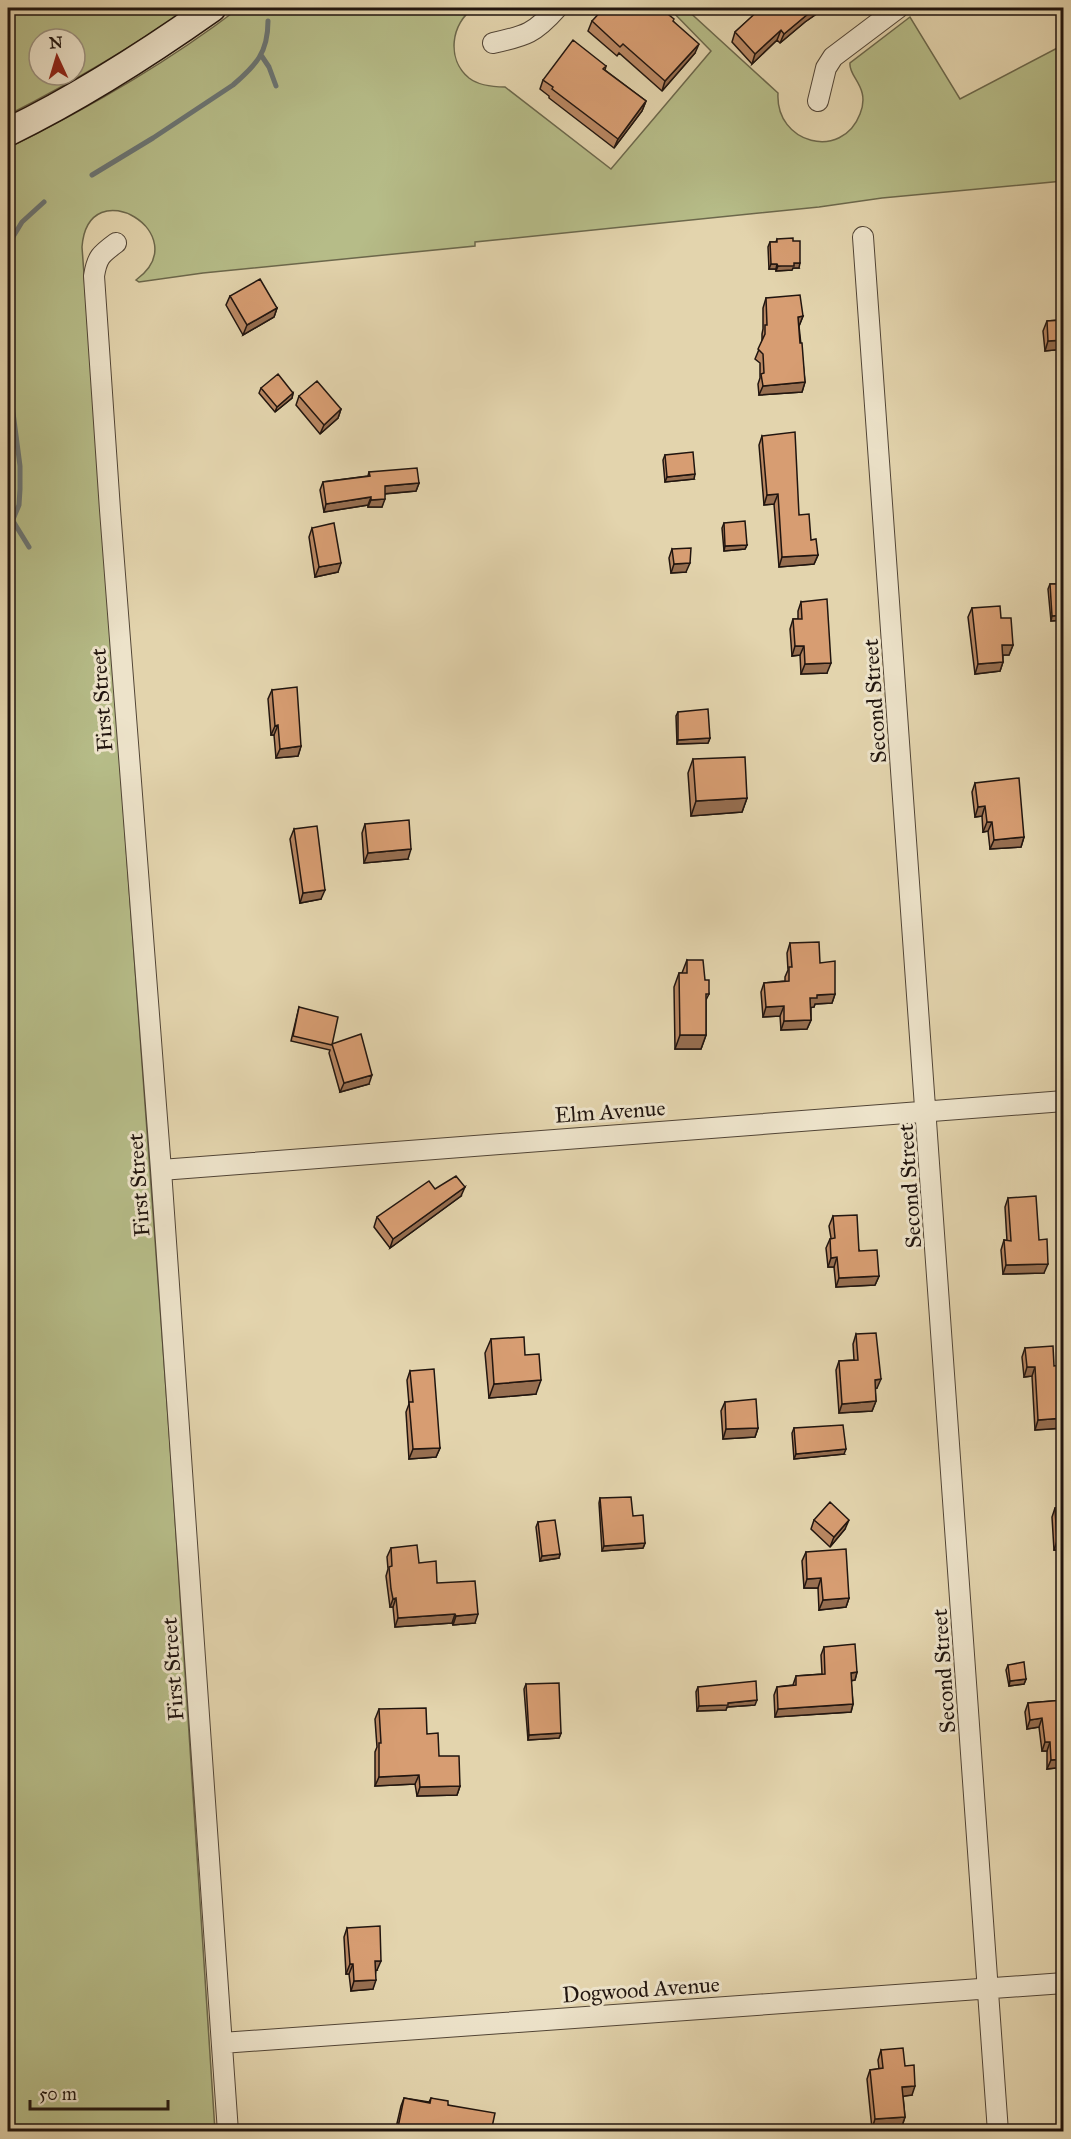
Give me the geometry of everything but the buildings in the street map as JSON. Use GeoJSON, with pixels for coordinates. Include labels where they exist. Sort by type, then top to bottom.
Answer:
{"type":"FeatureCollection","features":[{"type":"Feature","properties":{"kind":"main road"},"geometry":{"type":"LineString","coordinates":[[8,132],[114,74],[212,8]]}},
{"type":"Feature","properties":{"kind":"street"},"geometry":{"type":"LineString","coordinates":[[493,43],[528,35],[535,31],[557,8]]}},
{"type":"Feature","properties":{"kind":"street"},"geometry":{"type":"LineString","coordinates":[[818,101],[826,68],[833,57],[898,8]]}},
{"type":"Feature","properties":{"kind":"street","name":"Second Street"},"geometry":{"type":"LineString","coordinates":[[862,237],[892,604],[998,2132]]}},
{"type":"Feature","properties":{"kind":"street","name":"First Street"},"geometry":{"type":"LineString","coordinates":[[116,243],[100,257],[94,276],[161,1170],[228,2132]]}},
{"type":"Feature","properties":{"kind":"street","name":"Elm Avenue"},"geometry":{"type":"LineString","coordinates":[[161,1170],[1064,1101]]}},
{"type":"Feature","properties":{"kind":"street","name":"Dogwood Avenue"},"geometry":{"type":"LineString","coordinates":[[222,2043],[1064,1983]]}},
{"type":"Feature","properties":{"kind":"green space"},"geometry":{"type":"Polygon","coordinates":[[[8,8],[188,8],[87,71],[87,27],[27,27],[27,87],[59,87],[8,115],[8,8]]]}},
{"type":"Feature","properties":{"kind":"green space"},"geometry":{"type":"Polygon","coordinates":[[[239,8],[474,8],[460,23],[454,42],[454,51],[462,70],[469,78],[477,82],[505,87],[611,169],[711,51],[669,8],[685,8],[778,93],[780,110],[787,124],[798,134],[811,140],[825,141],[839,138],[851,129],[860,114],[863,97],[850,63],[910,17],[960,99],[1063,45],[1063,181],[475,242],[475,246],[203,273],[139,282],[136,280],[152,262],[155,245],[148,229],[134,217],[118,211],[102,213],[89,224],[82,247],[171,1457],[215,2131],[8,2132],[8,148],[127,84],[239,8]]]}},
{"type":"Feature","properties":{"kind":"waterway"},"geometry":{"type":"LineString","coordinates":[[92,175],[233,85],[248,71],[263,50],[268,21]]}},
{"type":"Feature","properties":{"kind":"waterway"},"geometry":{"type":"LineString","coordinates":[[261,55],[269,67],[276,86]]}},
{"type":"Feature","properties":{"kind":"waterway"},"geometry":{"type":"LineString","coordinates":[[8,245],[22,222],[44,202]]}},
{"type":"Feature","properties":{"kind":"waterway"},"geometry":{"type":"LineString","coordinates":[[8,374],[20,466],[19,505],[8,531]]}},
{"type":"Feature","properties":{"kind":"waterway"},"geometry":{"type":"LineString","coordinates":[[13,521],[29,547]]}}]}
